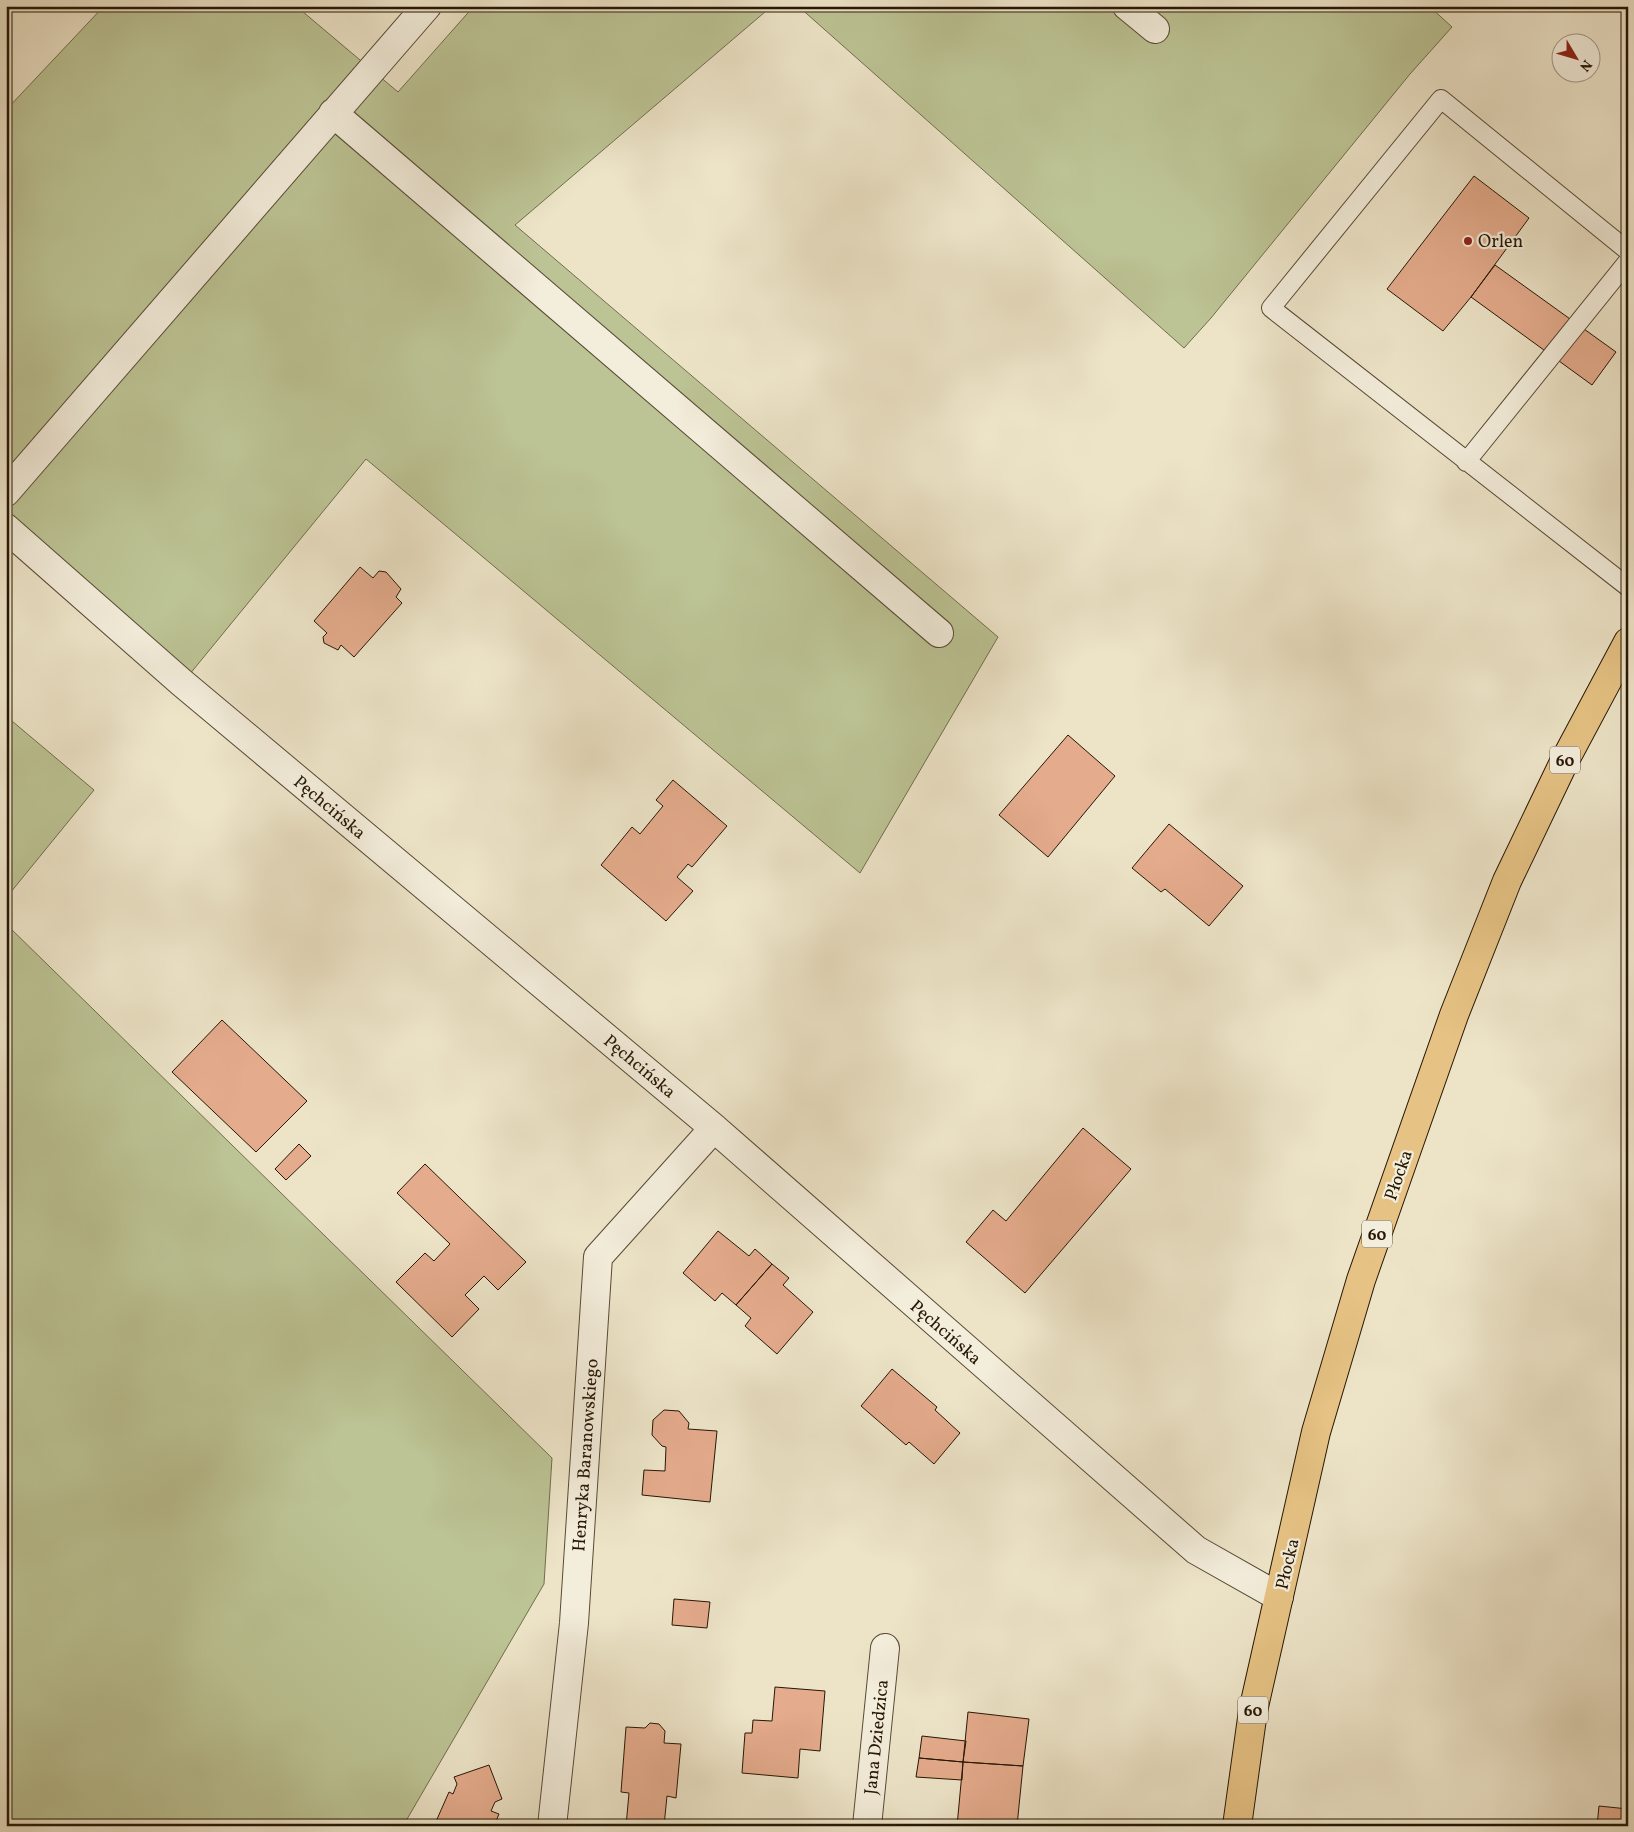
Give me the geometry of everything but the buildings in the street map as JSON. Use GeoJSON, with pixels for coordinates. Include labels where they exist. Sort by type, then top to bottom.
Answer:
{"type":"FeatureCollection","features":[{"type":"Feature","properties":{"kind":"main road","name":"Płocka"},"geometry":{"type":"LineString","coordinates":[[1237,1826],[1253,1710],[1316,1432],[1361,1280],[1454,1014],[1507,881],[1565,760],[1628,642]]}},
{"type":"Feature","properties":{"kind":"street"},"geometry":{"type":"LineString","coordinates":[[6,492],[427,6]]}},
{"type":"Feature","properties":{"kind":"street"},"geometry":{"type":"LineString","coordinates":[[1127,6],[1155,29]]}},
{"type":"Feature","properties":{"kind":"street"},"geometry":{"type":"LineString","coordinates":[[333,113],[938,633]]}},
{"type":"Feature","properties":{"kind":"street","name":"Pęchcińska"},"geometry":{"type":"LineString","coordinates":[[6,528],[188,688],[714,1128],[1196,1550],[1279,1597]]}},
{"type":"Feature","properties":{"kind":"street","name":"Henryka Baranowskiego"},"geometry":{"type":"LineString","coordinates":[[552,1826],[574,1623],[598,1257],[714,1128]]}},
{"type":"Feature","properties":{"kind":"street","name":"Jana Dziedzica"},"geometry":{"type":"LineString","coordinates":[[867,1826],[885,1648]]}},
{"type":"Feature","properties":{"kind":"lane"},"geometry":{"type":"LineString","coordinates":[[1628,251],[1441,99],[1271,308],[1466,462],[1628,586]]}},
{"type":"Feature","properties":{"kind":"lane"},"geometry":{"type":"LineString","coordinates":[[1466,462],[1628,261]]}},
{"type":"Feature","properties":{"kind":"green space"},"geometry":{"type":"Polygon","coordinates":[[[104,6],[296,6],[398,92],[474,6],[772,6],[515,225],[998,637],[860,873],[366,459],[189,675],[6,523],[6,110],[104,6]]]}},
{"type":"Feature","properties":{"kind":"green space"},"geometry":{"type":"Polygon","coordinates":[[[798,6],[1429,6],[1452,27],[1410,74],[1211,318],[1184,348],[798,6]]]}},
{"type":"Feature","properties":{"kind":"green space"},"geometry":{"type":"Polygon","coordinates":[[[6,716],[94,790],[6,898],[6,716]]]}},
{"type":"Feature","properties":{"kind":"green space"},"geometry":{"type":"Polygon","coordinates":[[[6,924],[552,1458],[544,1584],[403,1826],[6,1826],[6,924]]]}},
{"type":"Feature","properties":{"kind":"place","name":"Orlen"},"geometry":{"type":"Point","coordinates":[1468,241]}}]}
